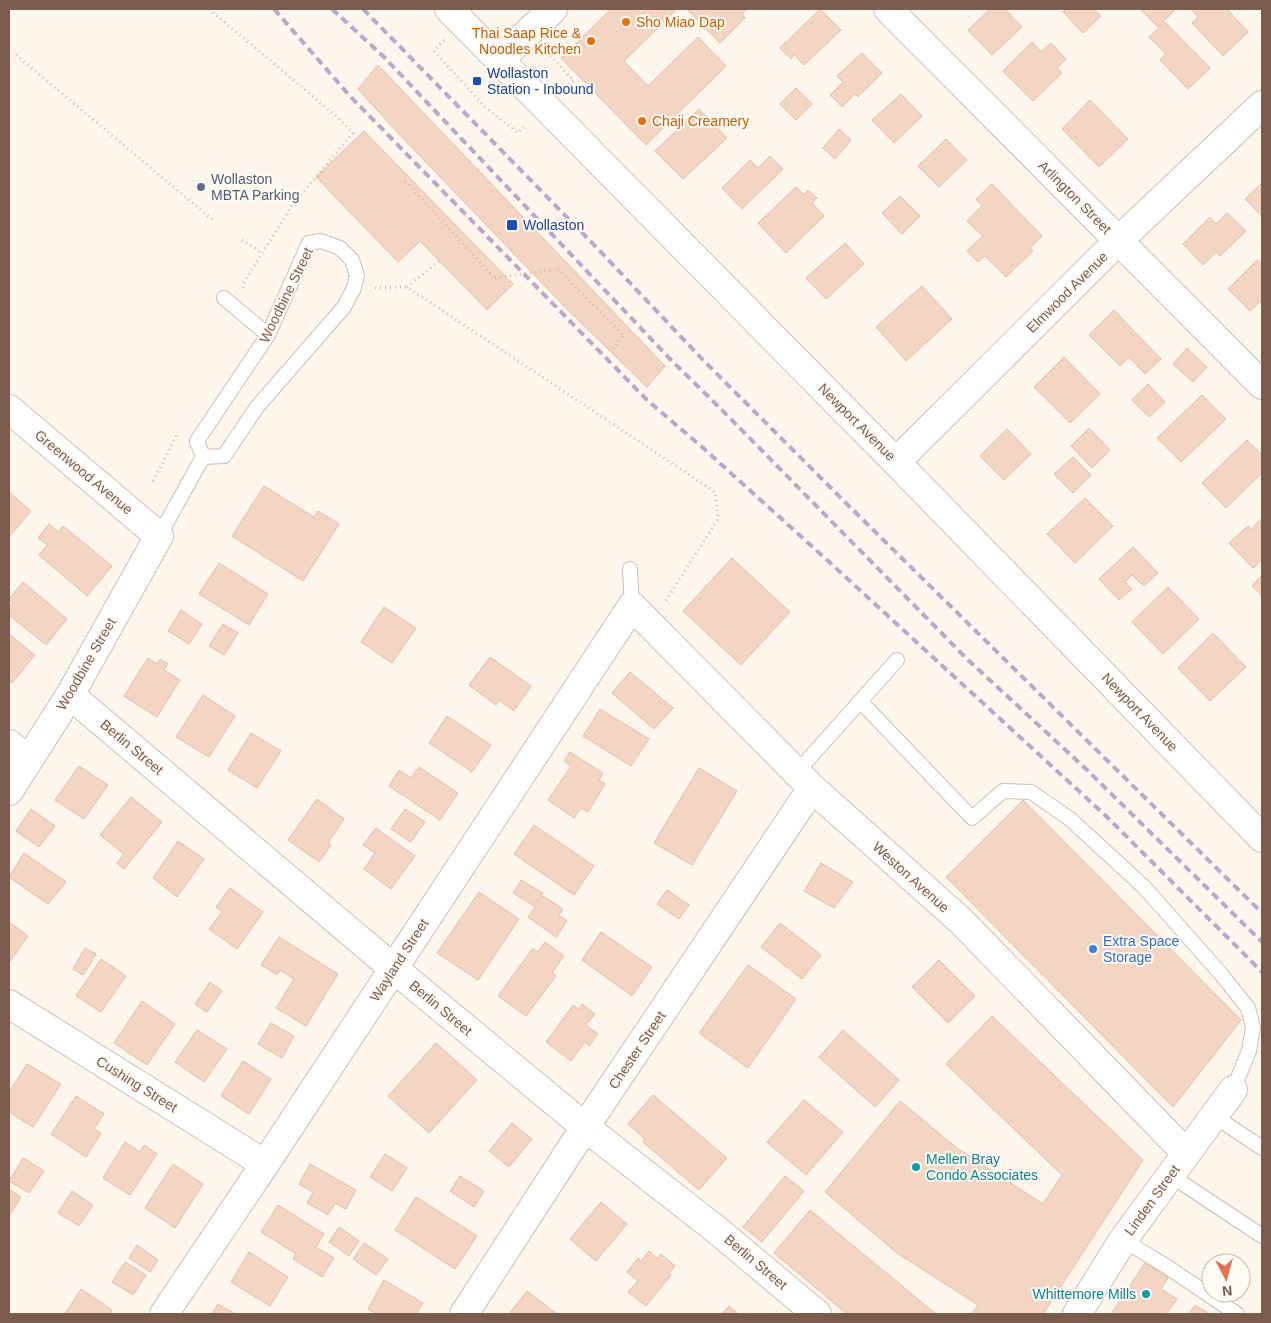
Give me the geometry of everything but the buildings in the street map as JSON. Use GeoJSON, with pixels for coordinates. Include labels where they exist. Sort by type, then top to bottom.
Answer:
{"type":"FeatureCollection","features":[{"type":"Feature","properties":{"kind":"street"},"geometry":{"type":"LineString","coordinates":[[499,60],[553,9]]}},
{"type":"Feature","properties":{"kind":"street","name":"Arlington Street"},"geometry":{"type":"LineString","coordinates":[[888,9],[1262,385]]}},
{"type":"Feature","properties":{"kind":"street","name":"Newport Avenue"},"geometry":{"type":"LineString","coordinates":[[455,15],[896,462],[1262,838]]}},
{"type":"Feature","properties":{"kind":"street","name":"Elmwood Avenue"},"geometry":{"type":"LineString","coordinates":[[896,462],[1118,240],[1262,105]]}},
{"type":"Feature","properties":{"kind":"street","name":"Greenwood Avenue"},"geometry":{"type":"LineString","coordinates":[[9,409],[159,536]]}},
{"type":"Feature","properties":{"kind":"street","name":"Woodbine Street"},"geometry":{"type":"LineString","coordinates":[[9,790],[18,752],[70,695],[159,536]]}},
{"type":"Feature","properties":{"kind":"street","name":"Weston Avenue"},"geometry":{"type":"LineString","coordinates":[[641,615],[804,780],[961,922],[1186,1153]]}},
{"type":"Feature","properties":{"kind":"street","name":"Wayland Street"},"geometry":{"type":"LineString","coordinates":[[164,1314],[393,968],[641,615]]}},
{"type":"Feature","properties":{"kind":"street","name":"Berlin Street"},"geometry":{"type":"LineString","coordinates":[[70,695],[585,1128],[718,1231],[817,1314]]}},
{"type":"Feature","properties":{"kind":"street","name":"Chester Street"},"geometry":{"type":"LineString","coordinates":[[464,1314],[585,1128],[804,780]]}},
{"type":"Feature","properties":{"kind":"street","name":"Cushing Street"},"geometry":{"type":"LineString","coordinates":[[9,1004],[265,1164]]}},
{"type":"Feature","properties":{"kind":"street","name":"Linden Street"},"geometry":{"type":"LineString","coordinates":[[1077,1314],[1123,1240],[1233,1090]]}},
{"type":"Feature","properties":{"kind":"lane","name":"Woodbine Street"},"geometry":{"type":"LineString","coordinates":[[203,458],[197,441],[268,335],[308,243],[321,241],[340,248],[352,260],[357,275],[354,288]]}},
{"type":"Feature","properties":{"kind":"lane"},"geometry":{"type":"LineString","coordinates":[[159,536],[203,458],[224,456],[257,407],[344,307],[354,288]]}},
{"type":"Feature","properties":{"kind":"lane"},"geometry":{"type":"LineString","coordinates":[[224,298],[268,335]]}},
{"type":"Feature","properties":{"kind":"lane"},"geometry":{"type":"LineString","coordinates":[[630,569],[641,615]]}},
{"type":"Feature","properties":{"kind":"lane"},"geometry":{"type":"LineString","coordinates":[[804,780],[860,700],[897,660]]}},
{"type":"Feature","properties":{"kind":"lane"},"geometry":{"type":"LineString","coordinates":[[860,700],[972,818],[1003,790],[1031,792],[1070,819],[1144,886],[1221,974],[1248,1008],[1252,1027],[1249,1051],[1233,1090]]}},
{"type":"Feature","properties":{"kind":"lane"},"geometry":{"type":"LineString","coordinates":[[1214,1116],[1262,1148]]}},
{"type":"Feature","properties":{"kind":"lane"},"geometry":{"type":"LineString","coordinates":[[1170,1175],[1262,1236]]}},
{"type":"Feature","properties":{"kind":"lane"},"geometry":{"type":"LineString","coordinates":[[1123,1240],[1166,1266],[1237,1314]]}},
{"type":"Feature","properties":{"kind":"path"},"geometry":{"type":"LineString","coordinates":[[210,9],[335,115],[353,133],[293,204],[244,282],[243,314]]}},
{"type":"Feature","properties":{"kind":"path"},"geometry":{"type":"LineString","coordinates":[[455,15],[434,50],[486,107]]}},
{"type":"Feature","properties":{"kind":"path"},"geometry":{"type":"LineString","coordinates":[[16,55],[214,220]]}},
{"type":"Feature","properties":{"kind":"path"},"geometry":{"type":"LineString","coordinates":[[405,181],[496,278],[558,269],[624,336],[611,350]]}},
{"type":"Feature","properties":{"kind":"path"},"geometry":{"type":"LineString","coordinates":[[242,240],[262,253]]}},
{"type":"Feature","properties":{"kind":"path"},"geometry":{"type":"LineString","coordinates":[[407,287],[439,261]]}},
{"type":"Feature","properties":{"kind":"path"},"geometry":{"type":"LineString","coordinates":[[354,288],[407,287],[715,492],[718,518],[641,615]]}},
{"type":"Feature","properties":{"kind":"path"},"geometry":{"type":"LineString","coordinates":[[152,481],[182,427]]}},
{"type":"Feature","properties":{"kind":"railway"},"geometry":{"type":"LineString","coordinates":[[274,9],[349,95],[647,400],[827,560],[1106,816],[1262,972]]}},
{"type":"Feature","properties":{"kind":"railway"},"geometry":{"type":"LineString","coordinates":[[332,9],[384,57],[671,360],[967,659],[1086,769],[1262,942]]}},
{"type":"Feature","properties":{"kind":"railway"},"geometry":{"type":"LineString","coordinates":[[363,9],[598,249],[703,360],[1262,913]]}},
{"type":"Feature","properties":{"kind":"place","name":"Sho Miao Dap"},"geometry":{"type":"Point","coordinates":[626,22]}},
{"type":"Feature","properties":{"kind":"place","name":"Thai Saap Rice & Noodles Kitchen"},"geometry":{"type":"Point","coordinates":[591,41]}},
{"type":"Feature","properties":{"kind":"place","name":"Wollaston Station - Inbound"},"geometry":{"type":"Point","coordinates":[477,81]}},
{"type":"Feature","properties":{"kind":"place","name":"Chaji Creamery"},"geometry":{"type":"Point","coordinates":[642,121]}},
{"type":"Feature","properties":{"kind":"place","name":"Wollaston MBTA Parking"},"geometry":{"type":"Point","coordinates":[201,187]}},
{"type":"Feature","properties":{"kind":"place","name":"Wollaston"},"geometry":{"type":"Point","coordinates":[512,225]}},
{"type":"Feature","properties":{"kind":"place","name":"Extra Space Storage"},"geometry":{"type":"Point","coordinates":[1093,949]}},
{"type":"Feature","properties":{"kind":"place","name":"Mellen Bray Condo Associates"},"geometry":{"type":"Point","coordinates":[916,1167]}},
{"type":"Feature","properties":{"kind":"place","name":"Whittemore Mills"},"geometry":{"type":"Point","coordinates":[1146,1294]}}]}
